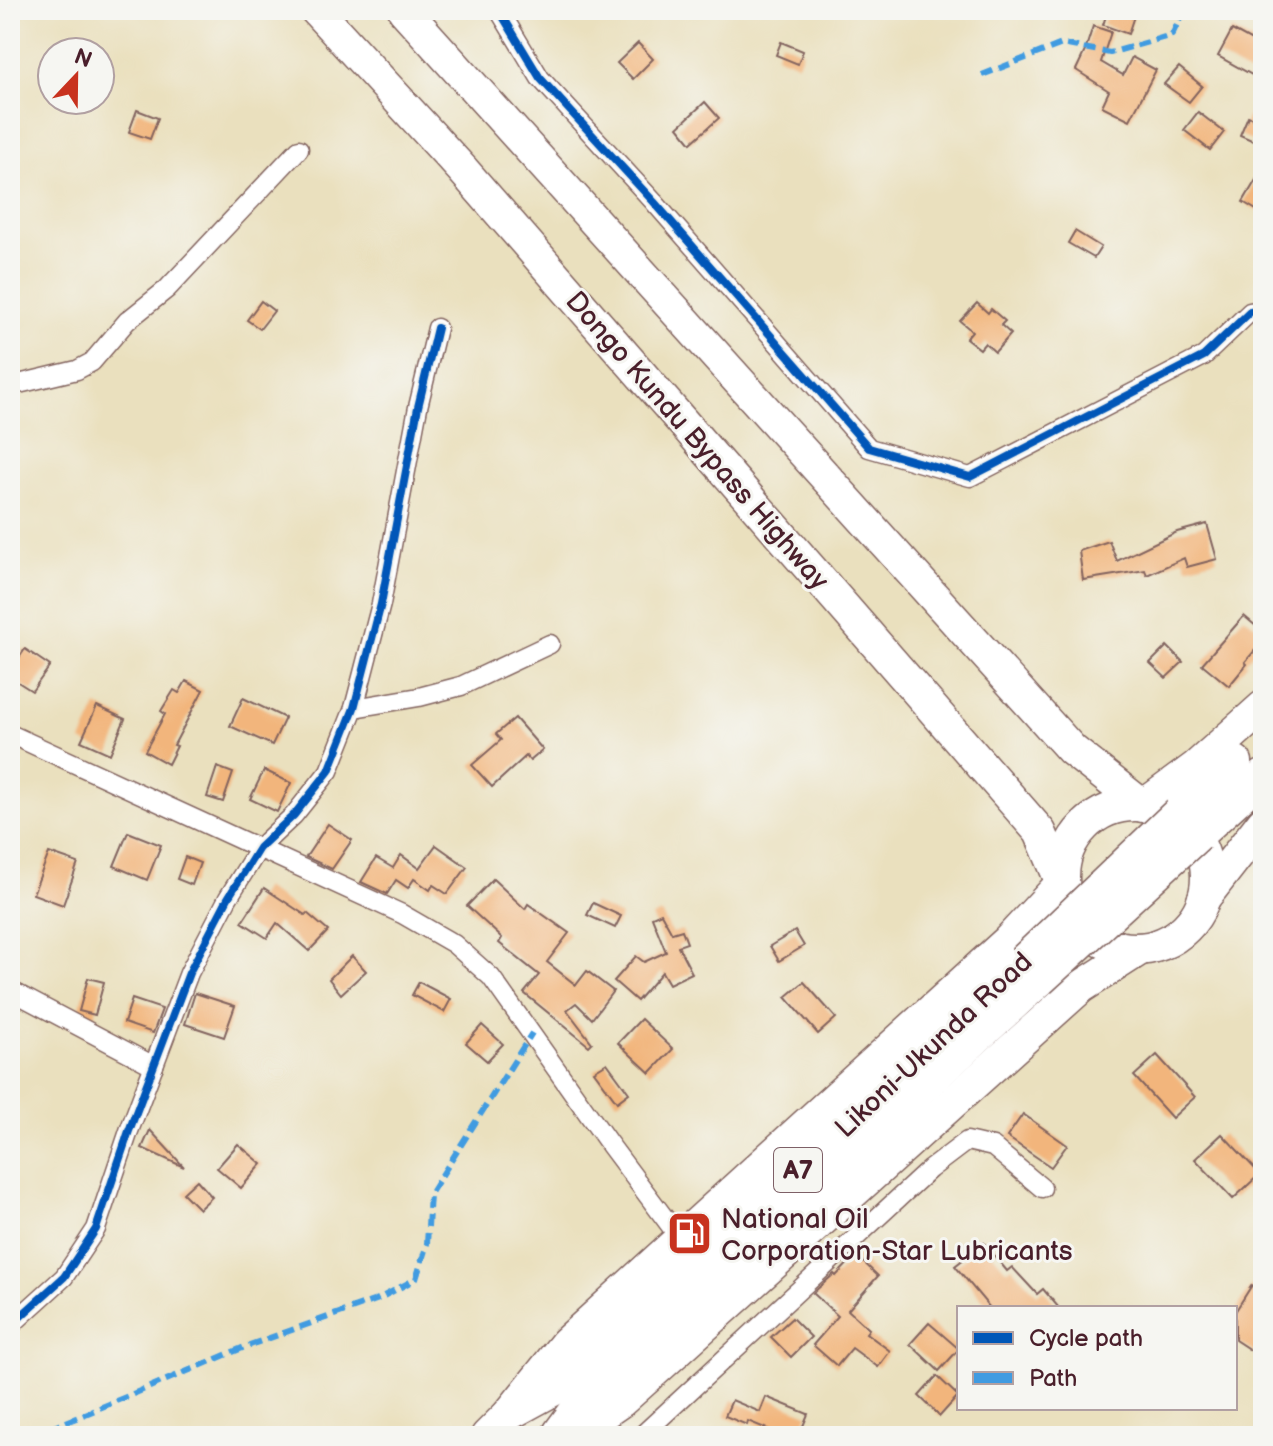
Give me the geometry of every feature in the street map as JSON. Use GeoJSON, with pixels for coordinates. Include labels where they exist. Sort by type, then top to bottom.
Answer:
{"type":"FeatureCollection","features":[{"type":"Feature","properties":{"kind":"highway","name":"Dongo Kundu Bypass Highway"},"geometry":{"type":"LineString","coordinates":[[316,10],[483,193],[1040,832],[1062,883]]}},
{"type":"Feature","properties":{"kind":"highway"},"geometry":{"type":"LineString","coordinates":[[404,10],[1072,750],[1143,806]]}},
{"type":"Feature","properties":{"kind":"highway"},"geometry":{"type":"LineString","coordinates":[[1143,806],[1196,767],[1263,707]]}},
{"type":"Feature","properties":{"kind":"highway","name":"Likoni-Ukunda Road"},"geometry":{"type":"LineString","coordinates":[[557,1436],[580,1387],[1178,813],[1263,737]]}},
{"type":"Feature","properties":{"kind":"highway","name":"Likoni-Ukunda Road"},"geometry":{"type":"LineString","coordinates":[[498,1425],[580,1387],[1263,776]]}},
{"type":"Feature","properties":{"kind":"highway"},"geometry":{"type":"LineString","coordinates":[[1143,806],[1170,815],[1192,833],[1204,858],[1207,886],[1198,913],[1180,934],[1154,947],[1140,949],[1112,946],[1088,932],[1070,910],[1062,883],[1066,855],[1080,830],[1102,813],[1143,806]]}},
{"type":"Feature","properties":{"kind":"highway"},"geometry":{"type":"LineString","coordinates":[[1204,898],[1263,822]]}},
{"type":"Feature","properties":{"kind":"highway"},"geometry":{"type":"LineString","coordinates":[[498,1425],[566,1343],[1008,941],[1062,883]]}},
{"type":"Feature","properties":{"kind":"highway"},"geometry":{"type":"LineString","coordinates":[[570,1436],[621,1401],[1081,987],[1140,949]]}},
{"type":"Feature","properties":{"kind":"street"},"geometry":{"type":"LineString","coordinates":[[499,10],[540,78],[654,202],[869,448],[970,477],[1204,356],[1250,312],[1263,310]]}},
{"type":"Feature","properties":{"kind":"street"},"geometry":{"type":"LineString","coordinates":[[10,386],[77,370],[92,362],[127,321],[167,289],[299,149]]}},
{"type":"Feature","properties":{"kind":"street"},"geometry":{"type":"LineString","coordinates":[[10,1326],[64,1277],[96,1229],[189,973],[228,898],[259,848],[294,815],[329,771],[354,708],[381,604],[418,407],[437,328]]}},
{"type":"Feature","properties":{"kind":"street"},"geometry":{"type":"LineString","coordinates":[[354,708],[461,686],[550,644]]}},
{"type":"Feature","properties":{"kind":"street"},"geometry":{"type":"LineString","coordinates":[[10,734],[402,914],[468,954],[491,977],[681,1240]]}},
{"type":"Feature","properties":{"kind":"street"},"geometry":{"type":"LineString","coordinates":[[10,990],[154,1066]]}},
{"type":"Feature","properties":{"kind":"street"},"geometry":{"type":"LineString","coordinates":[[641,1436],[930,1169],[967,1141],[993,1147],[1042,1188]]}},
{"type":"Feature","properties":{"kind":"building"},"geometry":{"type":"Polygon","coordinates":[[[1108,10],[1136,10],[1128,34],[1103,25],[1108,10]]]}},
{"type":"Feature","properties":{"kind":"building"},"geometry":{"type":"Polygon","coordinates":[[[1093,26],[1111,32],[1101,62],[1123,75],[1132,57],[1156,70],[1130,120],[1102,106],[1109,91],[1076,70],[1093,26]]]}},
{"type":"Feature","properties":{"kind":"building"},"geometry":{"type":"Polygon","coordinates":[[[1232,30],[1263,47],[1263,81],[1218,56],[1232,30]]]}},
{"type":"Feature","properties":{"kind":"building"},"geometry":{"type":"Polygon","coordinates":[[[781,42],[803,51],[798,64],[776,55],[781,42]]]}},
{"type":"Feature","properties":{"kind":"building"},"geometry":{"type":"Polygon","coordinates":[[[638,43],[653,59],[633,79],[617,63],[638,43]]]}},
{"type":"Feature","properties":{"kind":"building"},"geometry":{"type":"Polygon","coordinates":[[[1179,67],[1202,86],[1189,102],[1164,84],[1179,67]]]}},
{"type":"Feature","properties":{"kind":"building"},"geometry":{"type":"Polygon","coordinates":[[[705,102],[719,118],[691,143],[678,127],[705,102]]]}},
{"type":"Feature","properties":{"kind":"building"},"geometry":{"type":"Polygon","coordinates":[[[137,110],[158,118],[150,139],[129,132],[137,110]]]}},
{"type":"Feature","properties":{"kind":"building"},"geometry":{"type":"Polygon","coordinates":[[[1198,112],[1224,132],[1210,150],[1184,130],[1198,112]]]}},
{"type":"Feature","properties":{"kind":"building"},"geometry":{"type":"Polygon","coordinates":[[[1248,116],[1260,121],[1257,128],[1263,130],[1263,145],[1240,135],[1248,116]]]}},
{"type":"Feature","properties":{"kind":"building"},"geometry":{"type":"Polygon","coordinates":[[[1263,168],[1263,214],[1243,202],[1263,168]]]}},
{"type":"Feature","properties":{"kind":"building"},"geometry":{"type":"Polygon","coordinates":[[[1075,231],[1101,247],[1094,258],[1068,243],[1075,231]]]}},
{"type":"Feature","properties":{"kind":"building"},"geometry":{"type":"Polygon","coordinates":[[[261,301],[274,311],[260,329],[247,320],[261,301]]]}},
{"type":"Feature","properties":{"kind":"building"},"geometry":{"type":"Polygon","coordinates":[[[977,303],[988,313],[991,309],[1005,321],[1001,325],[1011,334],[995,352],[985,343],[980,349],[966,338],[972,331],[960,321],[977,303]]]}},
{"type":"Feature","properties":{"kind":"building"},"geometry":{"type":"Polygon","coordinates":[[[1207,524],[1217,559],[1187,567],[1184,558],[1147,575],[1145,570],[1083,580],[1079,551],[1109,541],[1117,561],[1177,532],[1207,524]]]}},
{"type":"Feature","properties":{"kind":"building"},"geometry":{"type":"Polygon","coordinates":[[[1244,616],[1263,632],[1263,641],[1229,686],[1202,664],[1244,616]]]}},
{"type":"Feature","properties":{"kind":"building"},"geometry":{"type":"Polygon","coordinates":[[[1167,646],[1183,662],[1166,678],[1150,663],[1167,646]]]}},
{"type":"Feature","properties":{"kind":"building"},"geometry":{"type":"Polygon","coordinates":[[[25,649],[50,666],[32,691],[10,677],[10,671],[25,649]]]}},
{"type":"Feature","properties":{"kind":"building"},"geometry":{"type":"Polygon","coordinates":[[[186,681],[203,690],[174,745],[177,746],[168,764],[145,751],[165,714],[161,711],[174,690],[179,693],[186,681]]]}},
{"type":"Feature","properties":{"kind":"building"},"geometry":{"type":"Polygon","coordinates":[[[243,698],[285,718],[272,745],[230,726],[243,698]]]}},
{"type":"Feature","properties":{"kind":"building"},"geometry":{"type":"Polygon","coordinates":[[[97,706],[125,719],[110,754],[81,741],[97,706]]]}},
{"type":"Feature","properties":{"kind":"building"},"geometry":{"type":"Polygon","coordinates":[[[515,718],[543,750],[530,761],[526,756],[492,787],[472,765],[501,740],[496,734],[515,718]]]}},
{"type":"Feature","properties":{"kind":"building"},"geometry":{"type":"Polygon","coordinates":[[[217,767],[233,773],[223,802],[207,797],[217,767]]]}},
{"type":"Feature","properties":{"kind":"building"},"geometry":{"type":"Polygon","coordinates":[[[264,770],[291,783],[277,812],[250,799],[264,770]]]}},
{"type":"Feature","properties":{"kind":"building"},"geometry":{"type":"Polygon","coordinates":[[[328,824],[352,840],[332,869],[306,857],[328,824]]]}},
{"type":"Feature","properties":{"kind":"building"},"geometry":{"type":"Polygon","coordinates":[[[128,832],[161,845],[147,880],[114,866],[128,832]]]}},
{"type":"Feature","properties":{"kind":"building"},"geometry":{"type":"Polygon","coordinates":[[[436,845],[467,867],[447,894],[433,885],[430,890],[414,879],[408,888],[396,880],[387,894],[361,882],[376,858],[393,868],[401,855],[419,868],[436,845]]]}},
{"type":"Feature","properties":{"kind":"building"},"geometry":{"type":"Polygon","coordinates":[[[49,853],[78,863],[63,905],[33,894],[49,853]]]}},
{"type":"Feature","properties":{"kind":"building"},"geometry":{"type":"Polygon","coordinates":[[[185,857],[200,863],[192,885],[177,879],[185,857]]]}},
{"type":"Feature","properties":{"kind":"building"},"geometry":{"type":"Polygon","coordinates":[[[493,879],[525,909],[528,904],[569,933],[547,962],[576,985],[587,971],[613,991],[592,1019],[576,1003],[567,1010],[592,1043],[589,1046],[524,993],[539,975],[499,943],[502,938],[467,906],[493,879]]]}},
{"type":"Feature","properties":{"kind":"building"},"geometry":{"type":"Polygon","coordinates":[[[264,888],[305,915],[307,913],[328,931],[309,951],[277,923],[267,938],[242,922],[264,888]]]}},
{"type":"Feature","properties":{"kind":"building"},"geometry":{"type":"Polygon","coordinates":[[[593,903],[621,916],[615,928],[587,915],[593,903]]]}},
{"type":"Feature","properties":{"kind":"building"},"geometry":{"type":"Polygon","coordinates":[[[661,913],[672,933],[682,930],[687,943],[678,946],[692,973],[669,984],[662,972],[637,1001],[614,981],[636,956],[644,962],[666,952],[652,917],[661,913]]]}},
{"type":"Feature","properties":{"kind":"building"},"geometry":{"type":"Polygon","coordinates":[[[795,931],[804,946],[779,961],[770,946],[795,931]]]}},
{"type":"Feature","properties":{"kind":"building"},"geometry":{"type":"Polygon","coordinates":[[[352,956],[366,971],[341,994],[329,979],[352,956]]]}},
{"type":"Feature","properties":{"kind":"building"},"geometry":{"type":"Polygon","coordinates":[[[88,978],[104,982],[95,1015],[79,1011],[88,978]]]}},
{"type":"Feature","properties":{"kind":"building"},"geometry":{"type":"Polygon","coordinates":[[[419,982],[451,999],[444,1012],[412,995],[419,982]]]}},
{"type":"Feature","properties":{"kind":"building"},"geometry":{"type":"Polygon","coordinates":[[[804,982],[836,1018],[818,1034],[786,997],[804,982]]]}},
{"type":"Feature","properties":{"kind":"building"},"geometry":{"type":"Polygon","coordinates":[[[195,993],[235,1006],[224,1037],[185,1024],[195,993]]]}},
{"type":"Feature","properties":{"kind":"building"},"geometry":{"type":"Polygon","coordinates":[[[132,999],[162,1009],[153,1033],[124,1023],[132,999]]]}},
{"type":"Feature","properties":{"kind":"building"},"geometry":{"type":"Polygon","coordinates":[[[641,1019],[673,1049],[650,1073],[618,1043],[641,1019]]]}},
{"type":"Feature","properties":{"kind":"building"},"geometry":{"type":"Polygon","coordinates":[[[482,1025],[503,1044],[487,1061],[466,1043],[482,1025]]]}},
{"type":"Feature","properties":{"kind":"building"},"geometry":{"type":"Polygon","coordinates":[[[1157,1055],[1195,1097],[1172,1118],[1134,1076],[1157,1055]]]}},
{"type":"Feature","properties":{"kind":"building"},"geometry":{"type":"Polygon","coordinates":[[[607,1063],[629,1093],[617,1102],[594,1071],[607,1063]]]}},
{"type":"Feature","properties":{"kind":"building"},"geometry":{"type":"Polygon","coordinates":[[[1023,1114],[1067,1145],[1051,1167],[1007,1137],[1023,1114]]]}},
{"type":"Feature","properties":{"kind":"building"},"geometry":{"type":"Polygon","coordinates":[[[150,1130],[184,1167],[142,1148],[150,1130]]]}},
{"type":"Feature","properties":{"kind":"building"},"geometry":{"type":"Polygon","coordinates":[[[1222,1134],[1260,1174],[1233,1199],[1195,1159],[1222,1134]]]}},
{"type":"Feature","properties":{"kind":"building"},"geometry":{"type":"Polygon","coordinates":[[[238,1144],[262,1164],[241,1188],[217,1168],[238,1144]]]}},
{"type":"Feature","properties":{"kind":"building"},"geometry":{"type":"Polygon","coordinates":[[[197,1180],[212,1197],[199,1209],[183,1193],[197,1180]]]}},
{"type":"Feature","properties":{"kind":"building"},"geometry":{"type":"Polygon","coordinates":[[[984,1243],[1007,1271],[1012,1267],[1037,1294],[1043,1289],[1057,1306],[988,1306],[955,1266],[984,1243]]]}},
{"type":"Feature","properties":{"kind":"building"},"geometry":{"type":"Polygon","coordinates":[[[856,1255],[878,1276],[848,1310],[869,1329],[866,1333],[890,1351],[878,1367],[852,1348],[837,1366],[813,1345],[838,1316],[813,1293],[834,1274],[836,1276],[856,1255]]]}},
{"type":"Feature","properties":{"kind":"building"},"geometry":{"type":"Polygon","coordinates":[[[1252,1285],[1263,1292],[1263,1341],[1255,1353],[1237,1341],[1237,1309],[1252,1285]]]}},
{"type":"Feature","properties":{"kind":"building"},"geometry":{"type":"Polygon","coordinates":[[[792,1318],[811,1337],[791,1357],[771,1337],[792,1318]]]}},
{"type":"Feature","properties":{"kind":"building"},"geometry":{"type":"Polygon","coordinates":[[[929,1323],[957,1347],[957,1351],[939,1371],[910,1344],[929,1323]]]}},
{"type":"Feature","properties":{"kind":"building"},"geometry":{"type":"Polygon","coordinates":[[[937,1376],[957,1397],[940,1416],[919,1396],[937,1376]]]}},
{"type":"Feature","properties":{"kind":"building"},"geometry":{"type":"Polygon","coordinates":[[[766,1397],[808,1414],[799,1436],[784,1436],[748,1421],[747,1425],[725,1416],[732,1400],[760,1412],[766,1397]]]}},
{"type":"Feature","properties":{"kind":"marked path"},"geometry":{"type":"LineString","coordinates":[[982,75],[1062,44],[1110,53],[1172,35],[1184,10]]}},
{"type":"Feature","properties":{"kind":"marked path"},"geometry":{"type":"LineString","coordinates":[[33,1436],[247,1346],[376,1300],[416,1279],[427,1244],[430,1194],[532,1033]]}},
{"type":"Feature","properties":{"kind":"cycle path"},"geometry":{"type":"LineString","coordinates":[[499,10],[540,78],[654,202],[869,448],[970,477],[1204,356],[1250,312],[1263,310]]}},
{"type":"Feature","properties":{"kind":"cycle path"},"geometry":{"type":"LineString","coordinates":[[10,1326],[64,1277],[96,1229],[129,1131],[189,973],[228,898],[259,848],[294,815],[329,771],[354,708],[381,604],[418,407],[437,328]]}},
{"type":"Feature","properties":{"kind":"place","name":"National Oil Corporation-Star Lubricants"},"geometry":{"type":"Point","coordinates":[690,1234]}}]}
